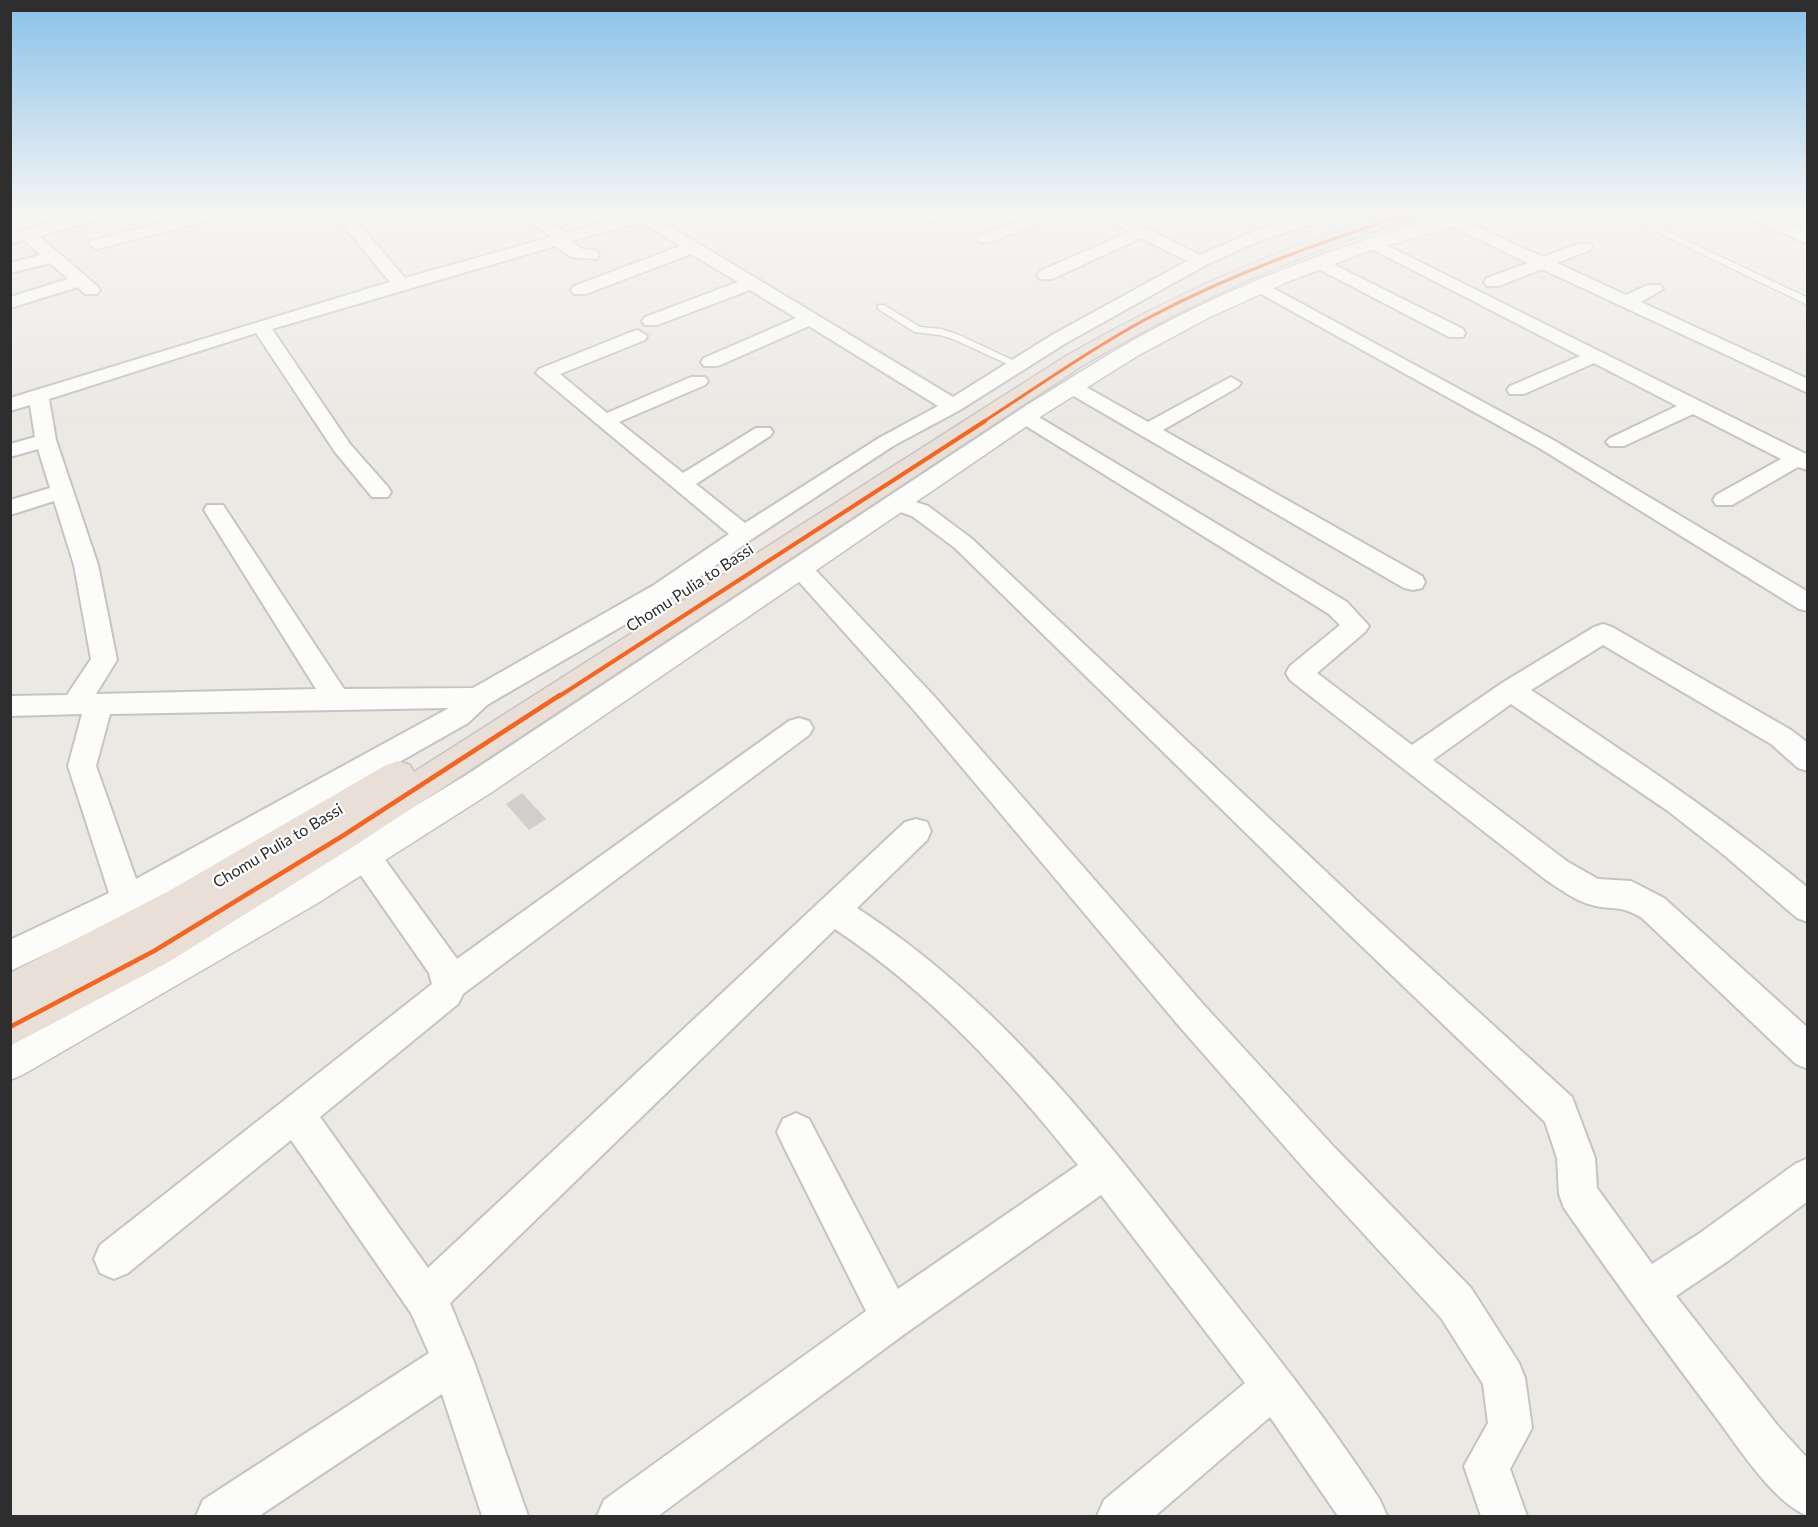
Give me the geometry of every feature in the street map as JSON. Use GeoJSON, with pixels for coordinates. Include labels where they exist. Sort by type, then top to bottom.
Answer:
{"type":"FeatureCollection","features":[{"type":"Feature","properties":{"kind":"highway","name":"Chomu Pulia to Bassi"},"geometry":{"type":"LineString","coordinates":[[10,993],[180,903],[391,779],[1023,375],[1143,308],[1196,283]]}},
{"type":"Feature","properties":{"kind":"highway"},"geometry":{"type":"LineString","coordinates":[[10,1027],[154,951],[344,835],[619,659],[929,454],[1134,327],[1222,283]]}},
{"type":"Feature","properties":{"kind":"main road"},"geometry":{"type":"LineString","coordinates":[[10,1060],[292,899],[480,783],[1072,387],[1164,333],[1267,283]]}},
{"type":"Feature","properties":{"kind":"street"},"geometry":{"type":"LineString","coordinates":[[10,303],[86,285],[84,283]]}},
{"type":"Feature","properties":{"kind":"street"},"geometry":{"type":"LineString","coordinates":[[10,405],[101,374],[408,283]]}},
{"type":"Feature","properties":{"kind":"street"},"geometry":{"type":"LineString","coordinates":[[580,290],[598,283]]}},
{"type":"Feature","properties":{"kind":"street"},"geometry":{"type":"LineString","coordinates":[[744,534],[546,373],[751,283]]}},
{"type":"Feature","properties":{"kind":"street"},"geometry":{"type":"LineString","coordinates":[[752,283],[952,406]]}},
{"type":"Feature","properties":{"kind":"street"},"geometry":{"type":"LineString","coordinates":[[10,956],[127,900],[458,716],[477,698],[663,591],[744,534],[886,442],[952,406],[1059,339],[1160,283]]}},
{"type":"Feature","properties":{"kind":"street"},"geometry":{"type":"LineString","coordinates":[[1360,283],[1456,333]]}},
{"type":"Feature","properties":{"kind":"street"},"geometry":{"type":"LineString","coordinates":[[1451,283],[1802,461]]}},
{"type":"Feature","properties":{"kind":"street"},"geometry":{"type":"LineString","coordinates":[[1586,283],[1808,387]]}},
{"type":"Feature","properties":{"kind":"street"},"geometry":{"type":"LineString","coordinates":[[1260,286],[1548,445],[1802,593]]}},
{"type":"Feature","properties":{"kind":"street"},"geometry":{"type":"LineString","coordinates":[[1626,302],[1654,289]]}},
{"type":"Feature","properties":{"kind":"street"},"geometry":{"type":"LineString","coordinates":[[711,362],[810,319]]}},
{"type":"Feature","properties":{"kind":"street"},"geometry":{"type":"LineString","coordinates":[[262,328],[342,448],[380,492]]}},
{"type":"Feature","properties":{"kind":"street"},"geometry":{"type":"LineString","coordinates":[[1728,350],[1752,338]]}},
{"type":"Feature","properties":{"kind":"street"},"geometry":{"type":"LineString","coordinates":[[1517,390],[1595,356]]}},
{"type":"Feature","properties":{"kind":"street"},"geometry":{"type":"LineString","coordinates":[[605,421],[698,381]]}},
{"type":"Feature","properties":{"kind":"street"},"geometry":{"type":"LineString","coordinates":[[1149,430],[1231,383]]}},
{"type":"Feature","properties":{"kind":"street"},"geometry":{"type":"LineString","coordinates":[[1072,387],[1413,582]]}},
{"type":"Feature","properties":{"kind":"street"},"geometry":{"type":"LineString","coordinates":[[38,396],[46,440],[86,565],[104,660],[87,704],[82,766],[127,900]]}},
{"type":"Feature","properties":{"kind":"street"},"geometry":{"type":"LineString","coordinates":[[1617,442],[1693,406]]}},
{"type":"Feature","properties":{"kind":"street"},"geometry":{"type":"LineString","coordinates":[[1025,417],[1338,608],[1356,626],[1299,672],[1413,759],[1469,806],[1557,871],[1593,892],[1631,895],[1653,908],[1808,1052]]}},
{"type":"Feature","properties":{"kind":"street"},"geometry":{"type":"LineString","coordinates":[[682,483],[763,432]]}},
{"type":"Feature","properties":{"kind":"street"},"geometry":{"type":"LineString","coordinates":[[10,451],[46,440]]}},
{"type":"Feature","properties":{"kind":"street"},"geometry":{"type":"LineString","coordinates":[[1724,500],[1802,461]]}},
{"type":"Feature","properties":{"kind":"street"},"geometry":{"type":"LineString","coordinates":[[10,508],[64,491]]}},
{"type":"Feature","properties":{"kind":"street"},"geometry":{"type":"LineString","coordinates":[[897,503],[920,511],[963,543],[1409,971],[1559,1110],[1576,1158],[1578,1194],[1647,1292],[1762,1442],[1808,1494]]}},
{"type":"Feature","properties":{"kind":"street"},"geometry":{"type":"LineString","coordinates":[[215,510],[336,698]]}},
{"type":"Feature","properties":{"kind":"street"},"geometry":{"type":"LineString","coordinates":[[800,568],[923,702],[1191,1015],[1322,1161],[1456,1303],[1504,1378],[1510,1428],[1486,1466],[1504,1516]]}},
{"type":"Feature","properties":{"kind":"street"},"geometry":{"type":"LineString","coordinates":[[1413,759],[1512,690],[1603,633],[1780,737],[1808,760]]}},
{"type":"Feature","properties":{"kind":"street"},"geometry":{"type":"LineString","coordinates":[[1512,690],[1678,803],[1735,846],[1808,908]]}},
{"type":"Feature","properties":{"kind":"street"},"geometry":{"type":"LineString","coordinates":[[10,706],[336,698],[477,698]]}},
{"type":"Feature","properties":{"kind":"street"},"geometry":{"type":"LineString","coordinates":[[449,984],[799,728]]}},
{"type":"Feature","properties":{"kind":"street"},"geometry":{"type":"LineString","coordinates":[[425,1299],[836,911],[916,831]]}},
{"type":"Feature","properties":{"kind":"street"},"geometry":{"type":"LineString","coordinates":[[114,1259],[447,993],[449,984],[444,967],[364,855]]}},
{"type":"Feature","properties":{"kind":"street"},"geometry":{"type":"LineString","coordinates":[[836,911],[874,934],[980,1023],[1105,1169],[1273,1387],[1364,1516]]}},
{"type":"Feature","properties":{"kind":"street"},"geometry":{"type":"LineString","coordinates":[[295,1114],[425,1299],[441,1329],[505,1516]]}},
{"type":"Feature","properties":{"kind":"street"},"geometry":{"type":"LineString","coordinates":[[796,1132],[891,1318]]}},
{"type":"Feature","properties":{"kind":"street"},"geometry":{"type":"LineString","coordinates":[[620,1516],[891,1318],[1105,1169]]}},
{"type":"Feature","properties":{"kind":"street"},"geometry":{"type":"LineString","coordinates":[[1647,1292],[1714,1247],[1808,1177]]}},
{"type":"Feature","properties":{"kind":"street"},"geometry":{"type":"LineString","coordinates":[[219,1516],[453,1362]]}},
{"type":"Feature","properties":{"kind":"street"},"geometry":{"type":"LineString","coordinates":[[1120,1516],[1273,1387]]}},
{"type":"Feature","properties":{"kind":"lane"},"geometry":{"type":"LineString","coordinates":[[1769,283],[1808,302]]}},
{"type":"Feature","properties":{"kind":"lane"},"geometry":{"type":"LineString","coordinates":[[881,307],[918,330],[941,332],[956,337],[1018,365]]}},
{"type":"Feature","properties":{"kind":"building"},"geometry":{"type":"Polygon","coordinates":[[[522,793],[546,819],[529,830],[506,804],[522,793]]]}},
{"type":"Feature","properties":{"kind":"transit line"},"geometry":{"type":"LineString","coordinates":[[10,1027],[154,951],[344,835],[1113,338],[1219,283]]}}]}
